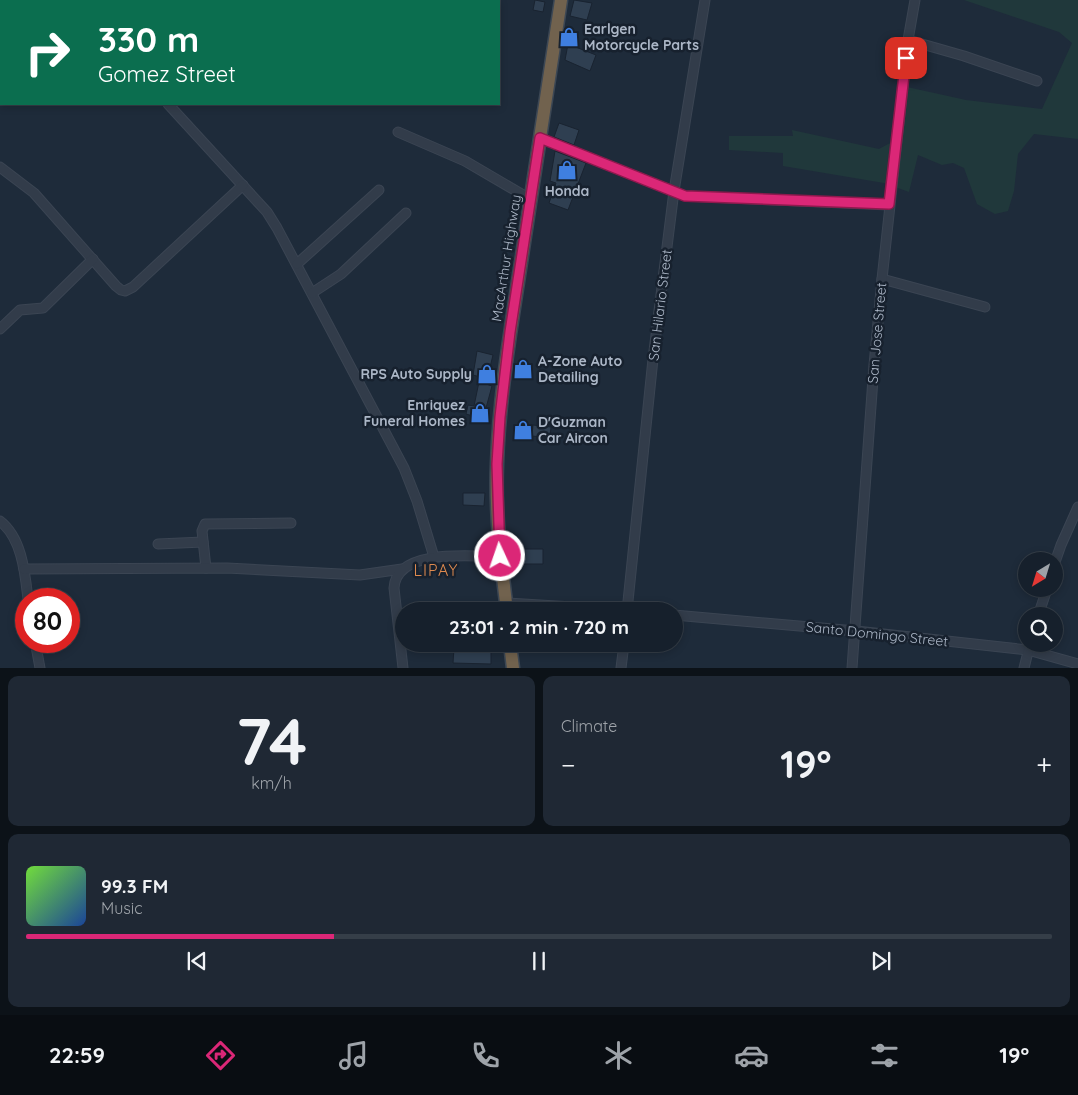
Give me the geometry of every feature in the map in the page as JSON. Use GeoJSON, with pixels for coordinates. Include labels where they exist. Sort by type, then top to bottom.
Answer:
{"type":"FeatureCollection","features":[{"type":"Feature","properties":{"kind":"highway","name":"MacArthur Highway"},"geometry":{"type":"LineString","coordinates":[[505,602],[500,556],[497,464],[500,417],[510,332],[561,0]]}},
{"type":"Feature","properties":{"kind":"highway"},"geometry":{"type":"LineString","coordinates":[[511,652],[513,668]]}},
{"type":"Feature","properties":{"kind":"street","name":"San Hilario Street"},"geometry":{"type":"LineString","coordinates":[[632,602],[653,359],[674,191],[705,0]]}},
{"type":"Feature","properties":{"kind":"street","name":"San Jose Street"},"geometry":{"type":"LineString","coordinates":[[852,668],[874,365],[889,204],[908,40],[915,0]]}},
{"type":"Feature","properties":{"kind":"street"},"geometry":{"type":"LineString","coordinates":[[908,40],[964,56],[1037,81]]}},
{"type":"Feature","properties":{"kind":"street"},"geometry":{"type":"LineString","coordinates":[[169,105],[267,212],[297,264],[404,468],[418,501],[434,557]]}},
{"type":"Feature","properties":{"kind":"street"},"geometry":{"type":"LineString","coordinates":[[398,132],[465,161],[530,199]]}},
{"type":"Feature","properties":{"kind":"street"},"geometry":{"type":"LineString","coordinates":[[540,138],[685,196],[889,204]]}},
{"type":"Feature","properties":{"kind":"street"},"geometry":{"type":"LineString","coordinates":[[0,167],[34,193],[121,290],[128,290],[243,185]]}},
{"type":"Feature","properties":{"kind":"street"},"geometry":{"type":"LineString","coordinates":[[297,264],[379,190]]}},
{"type":"Feature","properties":{"kind":"street"},"geometry":{"type":"LineString","coordinates":[[312,293],[341,274],[406,213]]}},
{"type":"Feature","properties":{"kind":"street"},"geometry":{"type":"LineString","coordinates":[[0,329],[20,310],[43,308],[93,259]]}},
{"type":"Feature","properties":{"kind":"street"},"geometry":{"type":"LineString","coordinates":[[882,279],[985,308]]}},
{"type":"Feature","properties":{"kind":"street"},"geometry":{"type":"LineString","coordinates":[[1060,552],[1078,507]]}},
{"type":"Feature","properties":{"kind":"street"},"geometry":{"type":"LineString","coordinates":[[0,521],[14,537],[24,569],[27,588]]}},
{"type":"Feature","properties":{"kind":"street"},"geometry":{"type":"LineString","coordinates":[[206,568],[202,527],[206,524],[291,523]]}},
{"type":"Feature","properties":{"kind":"street"},"geometry":{"type":"LineString","coordinates":[[158,544],[203,542]]}},
{"type":"Feature","properties":{"kind":"street"},"geometry":{"type":"LineString","coordinates":[[24,569],[206,568],[360,575],[402,569],[434,557],[500,556]]}},
{"type":"Feature","properties":{"kind":"street"},"geometry":{"type":"LineString","coordinates":[[402,569],[394,581],[394,588],[403,668]]}},
{"type":"Feature","properties":{"kind":"street","name":"Santo Domingo Street"},"geometry":{"type":"LineString","coordinates":[[683,615],[1018,646]]}},
{"type":"Feature","properties":{"kind":"street"},"geometry":{"type":"LineString","coordinates":[[621,668],[623,652]]}},
{"type":"Feature","properties":{"kind":"street"},"geometry":{"type":"LineString","coordinates":[[1024,668],[1028,652]]}},
{"type":"Feature","properties":{"kind":"street","name":"Santo Domingo Street"},"geometry":{"type":"LineString","coordinates":[[1043,652],[1078,664]]}},
{"type":"Feature","properties":{"kind":"street"},"geometry":{"type":"LineString","coordinates":[[37,653],[40,668]]}},
{"type":"Feature","properties":{"kind":"green space"},"geometry":{"type":"Polygon","coordinates":[[[964,0],[1078,0],[1078,139],[1034,134],[1018,154],[1014,191],[1008,211],[995,214],[977,204],[964,168],[953,163],[942,165],[918,155],[909,192],[884,183],[783,166],[783,153],[729,150],[729,136],[793,136],[792,130],[879,149],[901,137],[907,87],[966,100],[1042,109],[1072,43],[1059,32],[964,0]]]}},
{"type":"Feature","properties":{"kind":"building"},"geometry":{"type":"Polygon","coordinates":[[[535,0],[545,2],[543,12],[533,10],[535,0]]]}},
{"type":"Feature","properties":{"kind":"building"},"geometry":{"type":"Polygon","coordinates":[[[574,0],[592,3],[587,20],[570,16],[574,0]]]}},
{"type":"Feature","properties":{"kind":"building"},"geometry":{"type":"Polygon","coordinates":[[[569,32],[576,35],[573,44],[565,42],[569,32]]]}},
{"type":"Feature","properties":{"kind":"building"},"geometry":{"type":"Polygon","coordinates":[[[568,44],[596,55],[590,71],[565,60],[568,44]]]}},
{"type":"Feature","properties":{"kind":"building"},"geometry":{"type":"Polygon","coordinates":[[[559,123],[579,130],[574,145],[554,137],[559,123]]]}},
{"type":"Feature","properties":{"kind":"building","name":"Honda"},"geometry":{"type":"Polygon","coordinates":[[[555,151],[586,163],[568,210],[549,203],[556,183],[550,181],[555,151]]]}},
{"type":"Feature","properties":{"kind":"building"},"geometry":{"type":"Polygon","coordinates":[[[477,351],[493,355],[486,384],[492,386],[483,419],[466,414],[468,405],[474,406],[480,377],[473,375],[477,351]]]}},
{"type":"Feature","properties":{"kind":"building"},"geometry":{"type":"Polygon","coordinates":[[[521,361],[532,364],[529,378],[518,375],[521,361]]]}},
{"type":"Feature","properties":{"kind":"building"},"geometry":{"type":"Polygon","coordinates":[[[533,425],[551,427],[550,438],[532,436],[533,425]]]}},
{"type":"Feature","properties":{"kind":"building"},"geometry":{"type":"Polygon","coordinates":[[[463,493],[485,493],[484,506],[463,505],[463,493]]]}},
{"type":"Feature","properties":{"kind":"building"},"geometry":{"type":"Polygon","coordinates":[[[522,549],[543,549],[543,564],[522,564],[522,560],[512,560],[512,553],[522,552],[522,549]]]}},
{"type":"Feature","properties":{"kind":"building"},"geometry":{"type":"Polygon","coordinates":[[[454,652],[491,652],[491,664],[453,663],[454,652]]]}},
{"type":"Feature","properties":{"kind":"place","name":"Earlgen Motorcycle Parts"},"geometry":{"type":"Point","coordinates":[569,37]}},
{"type":"Feature","properties":{"kind":"place","name":"Honda"},"geometry":{"type":"Point","coordinates":[567,170]}},
{"type":"Feature","properties":{"kind":"place","name":"A-Zone Auto Detailing"},"geometry":{"type":"Point","coordinates":[523,369]}},
{"type":"Feature","properties":{"kind":"place","name":"RPS Auto Supply"},"geometry":{"type":"Point","coordinates":[487,374]}},
{"type":"Feature","properties":{"kind":"place","name":"Enriquez Funeral Homes"},"geometry":{"type":"Point","coordinates":[480,413]}},
{"type":"Feature","properties":{"kind":"place","name":"D'Guzman Car Aircon"},"geometry":{"type":"Point","coordinates":[523,430]}},
{"type":"Feature","properties":{"kind":"district","name":"LIPAY"},"geometry":{"type":"Point","coordinates":[436,570]}},
{"type":"Feature","properties":{"kind":"route"},"geometry":{"type":"LineString","coordinates":[[500,556],[497,464],[504,374],[540,138],[685,196],[889,204],[906,58]]}}]}
